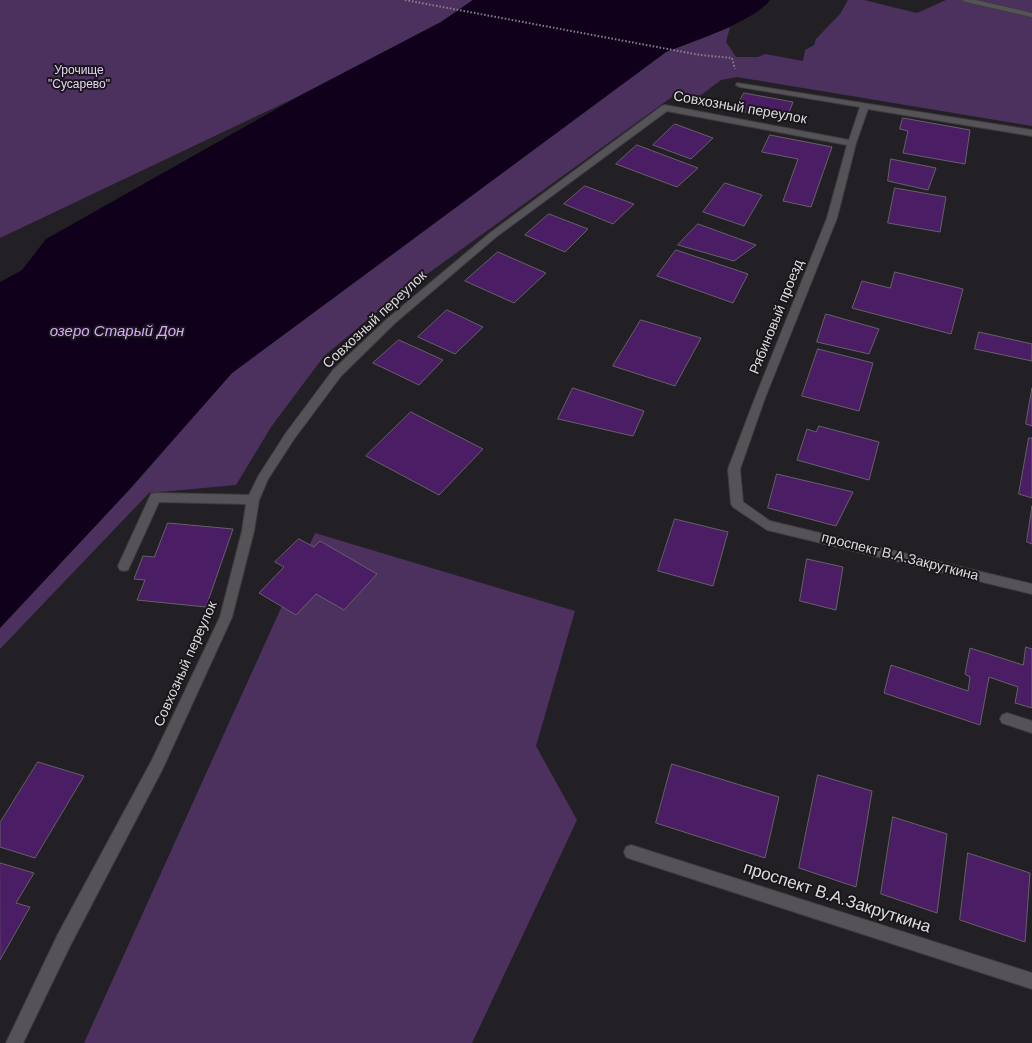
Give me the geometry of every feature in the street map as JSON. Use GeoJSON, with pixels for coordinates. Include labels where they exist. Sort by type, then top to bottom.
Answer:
{"type":"FeatureCollection","features":[{"type":"Feature","properties":{"kind":"street"},"geometry":{"type":"LineString","coordinates":[[966,0],[1032,15]]}},
{"type":"Feature","properties":{"kind":"street"},"geometry":{"type":"LineString","coordinates":[[740,85],[1032,132]]}},
{"type":"Feature","properties":{"kind":"street","name":"Рябиновый проезд"},"geometry":{"type":"LineString","coordinates":[[767,525],[737,504],[734,469],[760,398],[832,218],[852,143],[865,106]]}},
{"type":"Feature","properties":{"kind":"street","name":"Совхозный переулок"},"geometry":{"type":"LineString","coordinates":[[14,1043],[64,940],[157,765],[226,617],[248,531],[253,500],[263,478],[290,436],[337,373],[391,321],[493,234],[665,108],[852,143]]}},
{"type":"Feature","properties":{"kind":"street"},"geometry":{"type":"LineString","coordinates":[[124,566],[155,497],[253,500]]}},
{"type":"Feature","properties":{"kind":"street","name":"проспект В.А.Закруткина"},"geometry":{"type":"LineString","coordinates":[[767,525],[1032,589]]}},
{"type":"Feature","properties":{"kind":"street"},"geometry":{"type":"LineString","coordinates":[[1007,719],[1032,727]]}},
{"type":"Feature","properties":{"kind":"street","name":"проспект В.А.Закруткина"},"geometry":{"type":"LineString","coordinates":[[631,852],[1032,981]]}},
{"type":"Feature","properties":{"kind":"path"},"geometry":{"type":"LineString","coordinates":[[405,0],[700,55],[732,58],[740,85]]}},
{"type":"Feature","properties":{"kind":"green space","name":"Урочище \"Сусарево\""},"geometry":{"type":"Polygon","coordinates":[[[0,0],[473,0],[441,22],[301,95],[0,238],[0,0]]]}},
{"type":"Feature","properties":{"kind":"green space"},"geometry":{"type":"Polygon","coordinates":[[[848,0],[864,0],[917,13],[946,0],[1032,0],[1032,126],[737,77],[721,80],[693,101],[676,94],[394,298],[324,356],[271,427],[236,485],[149,493],[0,649],[0,628],[129,490],[232,373],[666,52],[730,27],[726,42],[736,57],[758,57],[765,54],[803,61],[805,50],[814,45],[816,39],[840,14],[848,0]]]}},
{"type":"Feature","properties":{"kind":"green space"},"geometry":{"type":"Polygon","coordinates":[[[315,533],[575,611],[536,746],[577,820],[472,1043],[84,1043],[315,533]]]}},
{"type":"Feature","properties":{"kind":"water","name":"озеро Старый Дон"},"geometry":{"type":"Polygon","coordinates":[[[473,0],[770,0],[751,16],[737,23],[706,37],[666,52],[232,373],[129,490],[0,628],[0,282],[22,270],[46,239],[301,95],[441,22],[473,0]]]}},
{"type":"Feature","properties":{"kind":"building"},"geometry":{"type":"Polygon","coordinates":[[[744,93],[793,102],[786,120],[735,110],[744,93]]]}},
{"type":"Feature","properties":{"kind":"building"},"geometry":{"type":"Polygon","coordinates":[[[903,118],[970,130],[965,164],[903,153],[908,131],[900,129],[903,118]]]}},
{"type":"Feature","properties":{"kind":"building"},"geometry":{"type":"Polygon","coordinates":[[[675,124],[713,138],[691,159],[653,145],[675,124]]]}},
{"type":"Feature","properties":{"kind":"building"},"geometry":{"type":"Polygon","coordinates":[[[770,135],[832,147],[811,207],[783,201],[798,159],[762,152],[770,135]]]}},
{"type":"Feature","properties":{"kind":"building"},"geometry":{"type":"Polygon","coordinates":[[[637,145],[698,168],[677,187],[616,164],[637,145]]]}},
{"type":"Feature","properties":{"kind":"building"},"geometry":{"type":"Polygon","coordinates":[[[891,159],[936,168],[928,190],[888,181],[891,159]]]}},
{"type":"Feature","properties":{"kind":"building"},"geometry":{"type":"Polygon","coordinates":[[[725,183],[762,195],[744,226],[703,212],[725,183]]]}},
{"type":"Feature","properties":{"kind":"building"},"geometry":{"type":"Polygon","coordinates":[[[585,186],[634,204],[613,224],[564,204],[585,186]]]}},
{"type":"Feature","properties":{"kind":"building"},"geometry":{"type":"Polygon","coordinates":[[[895,188],[946,197],[940,232],[888,223],[895,188]]]}},
{"type":"Feature","properties":{"kind":"building"},"geometry":{"type":"Polygon","coordinates":[[[549,214],[588,229],[565,252],[525,235],[549,214]]]}},
{"type":"Feature","properties":{"kind":"building"},"geometry":{"type":"Polygon","coordinates":[[[698,224],[756,245],[734,261],[678,245],[698,224]]]}},
{"type":"Feature","properties":{"kind":"building"},"geometry":{"type":"Polygon","coordinates":[[[676,250],[748,274],[733,303],[657,276],[676,250]]]}},
{"type":"Feature","properties":{"kind":"building"},"geometry":{"type":"Polygon","coordinates":[[[498,252],[546,273],[514,303],[465,281],[498,252]]]}},
{"type":"Feature","properties":{"kind":"building"},"geometry":{"type":"Polygon","coordinates":[[[895,272],[963,289],[951,334],[852,308],[862,281],[890,288],[895,272]]]}},
{"type":"Feature","properties":{"kind":"building"},"geometry":{"type":"Polygon","coordinates":[[[447,310],[483,327],[455,354],[418,337],[447,310]]]}},
{"type":"Feature","properties":{"kind":"building"},"geometry":{"type":"Polygon","coordinates":[[[826,314],[879,329],[869,354],[817,342],[826,314]]]}},
{"type":"Feature","properties":{"kind":"building"},"geometry":{"type":"Polygon","coordinates":[[[641,320],[701,338],[675,386],[613,366],[641,320]]]}},
{"type":"Feature","properties":{"kind":"building"},"geometry":{"type":"Polygon","coordinates":[[[979,332],[1032,344],[1032,361],[975,349],[979,332]]]}},
{"type":"Feature","properties":{"kind":"building"},"geometry":{"type":"Polygon","coordinates":[[[399,340],[443,360],[419,385],[373,363],[399,340]]]}},
{"type":"Feature","properties":{"kind":"building"},"geometry":{"type":"Polygon","coordinates":[[[818,349],[873,363],[859,411],[802,396],[818,349]]]}},
{"type":"Feature","properties":{"kind":"building"},"geometry":{"type":"Polygon","coordinates":[[[573,388],[644,411],[633,436],[558,419],[573,388]]]}},
{"type":"Feature","properties":{"kind":"building"},"geometry":{"type":"Polygon","coordinates":[[[1032,388],[1032,426],[1026,424],[1032,388]]]}},
{"type":"Feature","properties":{"kind":"building"},"geometry":{"type":"Polygon","coordinates":[[[411,412],[483,449],[439,495],[366,456],[411,412]]]}},
{"type":"Feature","properties":{"kind":"building"},"geometry":{"type":"Polygon","coordinates":[[[819,426],[879,442],[869,480],[797,460],[807,429],[816,432],[819,426]]]}},
{"type":"Feature","properties":{"kind":"building"},"geometry":{"type":"Polygon","coordinates":[[[1029,438],[1032,438],[1032,498],[1019,494],[1029,438]]]}},
{"type":"Feature","properties":{"kind":"building"},"geometry":{"type":"Polygon","coordinates":[[[777,474],[853,492],[836,526],[768,508],[777,474]]]}},
{"type":"Feature","properties":{"kind":"building"},"geometry":{"type":"Polygon","coordinates":[[[1032,506],[1032,544],[1027,542],[1032,506]]]}},
{"type":"Feature","properties":{"kind":"building"},"geometry":{"type":"Polygon","coordinates":[[[675,519],[728,532],[713,586],[658,571],[675,519]]]}},
{"type":"Feature","properties":{"kind":"building"},"geometry":{"type":"Polygon","coordinates":[[[168,523],[233,529],[206,607],[137,600],[145,580],[134,579],[143,556],[154,557],[168,523]]]}},
{"type":"Feature","properties":{"kind":"building"},"geometry":{"type":"Polygon","coordinates":[[[299,539],[314,547],[320,541],[377,574],[344,610],[316,594],[296,615],[259,593],[284,567],[275,562],[299,539]]]}},
{"type":"Feature","properties":{"kind":"building"},"geometry":{"type":"Polygon","coordinates":[[[807,559],[843,567],[836,610],[800,601],[807,559]]]}},
{"type":"Feature","properties":{"kind":"building"},"geometry":{"type":"Polygon","coordinates":[[[1026,647],[1032,649],[1032,708],[1015,703],[1018,687],[989,677],[980,725],[884,693],[891,665],[968,691],[970,677],[965,674],[970,648],[1023,665],[1026,647]]]}},
{"type":"Feature","properties":{"kind":"building"},"geometry":{"type":"Polygon","coordinates":[[[38,762],[84,776],[35,858],[0,847],[0,823],[38,762]]]}},
{"type":"Feature","properties":{"kind":"building"},"geometry":{"type":"Polygon","coordinates":[[[672,764],[779,797],[765,858],[656,823],[672,764]]]}},
{"type":"Feature","properties":{"kind":"building"},"geometry":{"type":"Polygon","coordinates":[[[818,775],[872,791],[856,887],[799,868],[818,775]]]}},
{"type":"Feature","properties":{"kind":"building"},"geometry":{"type":"Polygon","coordinates":[[[893,817],[947,834],[937,913],[881,894],[893,817]]]}},
{"type":"Feature","properties":{"kind":"building"},"geometry":{"type":"Polygon","coordinates":[[[968,853],[1030,873],[1025,942],[960,920],[968,853]]]}},
{"type":"Feature","properties":{"kind":"building"},"geometry":{"type":"Polygon","coordinates":[[[0,863],[34,873],[16,903],[30,907],[0,960],[0,863]]]}}]}
